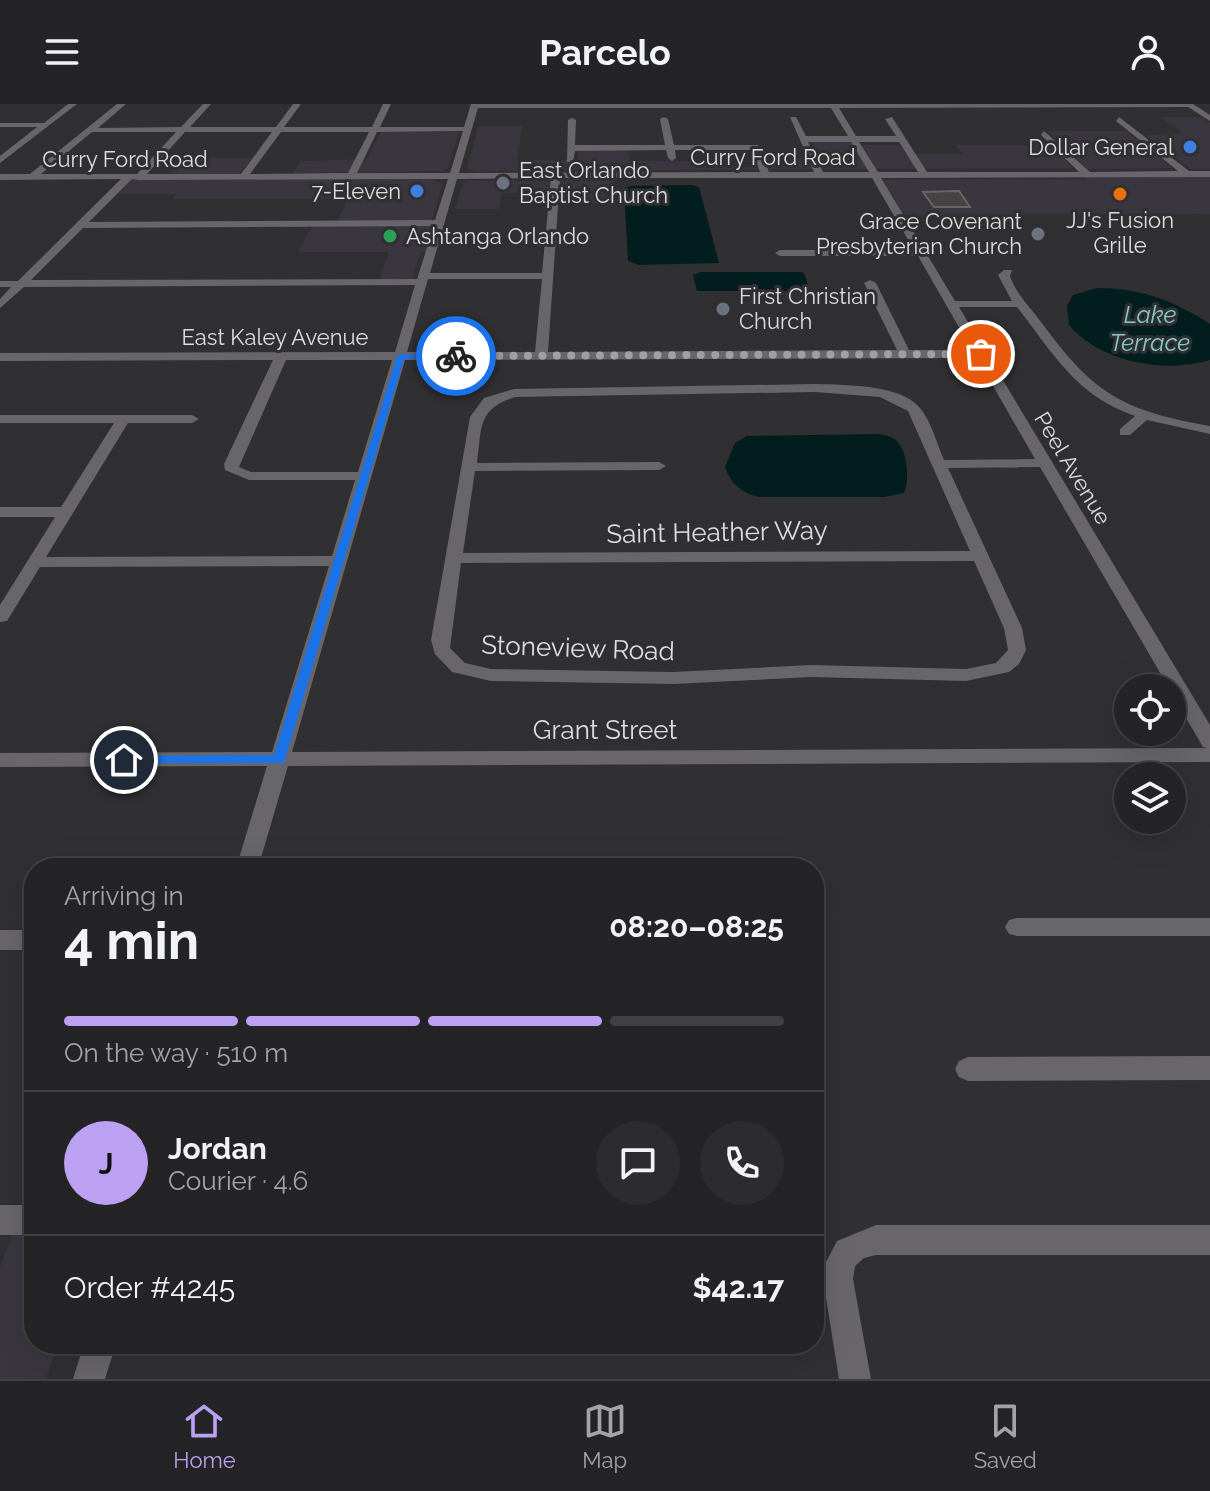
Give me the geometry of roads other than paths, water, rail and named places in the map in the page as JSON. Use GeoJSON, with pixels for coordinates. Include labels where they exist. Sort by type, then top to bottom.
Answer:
{"type":"FeatureCollection","features":[{"type":"Feature","properties":{"kind":"street"},"geometry":{"type":"LineString","coordinates":[[0,104],[16,104]]}},
{"type":"Feature","properties":{"kind":"street"},"geometry":{"type":"LineString","coordinates":[[0,160],[73,104]]}},
{"type":"Feature","properties":{"kind":"street"},"geometry":{"type":"LineString","coordinates":[[32,177],[122,104]]}},
{"type":"Feature","properties":{"kind":"street"},"geometry":{"type":"LineString","coordinates":[[0,305],[207,104]]}},
{"type":"Feature","properties":{"kind":"street"},"geometry":{"type":"LineString","coordinates":[[244,176],[297,104]]}},
{"type":"Feature","properties":{"kind":"street"},"geometry":{"type":"LineString","coordinates":[[351,176],[387,104]]}},
{"type":"Feature","properties":{"kind":"street"},"geometry":{"type":"LineString","coordinates":[[250,858],[474,105],[1188,104],[1210,119]]}},
{"type":"Feature","properties":{"kind":"street","name":"Peel Avenue"},"geometry":{"type":"LineString","coordinates":[[833,105],[1210,742]]}},
{"type":"Feature","properties":{"kind":"street"},"geometry":{"type":"LineString","coordinates":[[664,119],[676,175]]}},
{"type":"Feature","properties":{"kind":"street"},"geometry":{"type":"LineString","coordinates":[[793,119],[820,175]]}},
{"type":"Feature","properties":{"kind":"street"},"geometry":{"type":"LineString","coordinates":[[889,119],[924,174]]}},
{"type":"Feature","properties":{"kind":"street"},"geometry":{"type":"LineString","coordinates":[[1119,119],[1187,174]]}},
{"type":"Feature","properties":{"kind":"street"},"geometry":{"type":"LineString","coordinates":[[570,175],[572,120]]}},
{"type":"Feature","properties":{"kind":"street"},"geometry":{"type":"LineString","coordinates":[[0,125],[45,125]]}},
{"type":"Feature","properties":{"kind":"street"},"geometry":{"type":"LineString","coordinates":[[87,130],[468,129]]}},
{"type":"Feature","properties":{"kind":"street"},"geometry":{"type":"LineString","coordinates":[[1044,133],[1087,174]]}},
{"type":"Feature","properties":{"kind":"street"},"geometry":{"type":"LineString","coordinates":[[803,139],[903,139]]}},
{"type":"Feature","properties":{"kind":"street"},"geometry":{"type":"LineString","coordinates":[[571,148],[755,147],[766,175]]}},
{"type":"Feature","properties":{"kind":"street","name":"Curry Ford Road"},"geometry":{"type":"LineString","coordinates":[[0,177],[1210,174]]}},
{"type":"Feature","properties":{"kind":"street"},"geometry":{"type":"LineString","coordinates":[[541,356],[556,175]]}},
{"type":"Feature","properties":{"kind":"street"},"geometry":{"type":"LineString","coordinates":[[80,225],[441,223]]}},
{"type":"Feature","properties":{"kind":"street"},"geometry":{"type":"LineString","coordinates":[[780,253],[920,253]]}},
{"type":"Feature","properties":{"kind":"street"},"geometry":{"type":"LineString","coordinates":[[1008,272],[1004,279],[1072,371],[1103,396],[1145,415],[1210,430]]}},
{"type":"Feature","properties":{"kind":"street"},"geometry":{"type":"LineString","coordinates":[[0,284],[548,276]]}},
{"type":"Feature","properties":{"kind":"street"},"geometry":{"type":"LineString","coordinates":[[870,283],[905,354]]}},
{"type":"Feature","properties":{"kind":"street"},"geometry":{"type":"LineString","coordinates":[[950,301],[1019,301]]}},
{"type":"Feature","properties":{"kind":"street","name":"East Kaley Avenue"},"geometry":{"type":"LineString","coordinates":[[0,357],[981,354]]}},
{"type":"Feature","properties":{"kind":"street"},"geometry":{"type":"LineString","coordinates":[[281,357],[231,464],[232,470],[249,476],[365,476]]}},
{"type":"Feature","properties":{"kind":"street","name":"Stoneview Road"},"geometry":{"type":"LineString","coordinates":[[754,389],[861,391],[899,399],[914,409],[1017,640],[1012,660],[1002,668],[966,675],[811,671],[673,678],[491,675],[459,668],[441,650],[440,640],[470,467],[478,411],[501,396],[528,392],[648,393],[754,389]]}},
{"type":"Feature","properties":{"kind":"street"},"geometry":{"type":"LineString","coordinates":[[1125,432],[1145,415]]}},
{"type":"Feature","properties":{"kind":"street"},"geometry":{"type":"LineString","coordinates":[[0,419],[192,419]]}},
{"type":"Feature","properties":{"kind":"street"},"geometry":{"type":"LineString","coordinates":[[1,617],[124,419]]}},
{"type":"Feature","properties":{"kind":"street"},"geometry":{"type":"LineString","coordinates":[[938,464],[1045,463]]}},
{"type":"Feature","properties":{"kind":"street"},"geometry":{"type":"LineString","coordinates":[[470,467],[659,466]]}},
{"type":"Feature","properties":{"kind":"street"},"geometry":{"type":"LineString","coordinates":[[0,512],[64,512]]}},
{"type":"Feature","properties":{"kind":"street","name":"Saint Heather Way"},"geometry":{"type":"LineString","coordinates":[[455,558],[645,561],[766,555],[980,556]]}},
{"type":"Feature","properties":{"kind":"street"},"geometry":{"type":"LineString","coordinates":[[37,562],[340,561]]}},
{"type":"Feature","properties":{"kind":"street","name":"Grant Street"},"geometry":{"type":"LineString","coordinates":[[0,760],[1210,755]]}},
{"type":"Feature","properties":{"kind":"street"},"geometry":{"type":"LineString","coordinates":[[1017,927],[1210,927]]}},
{"type":"Feature","properties":{"kind":"street"},"geometry":{"type":"LineString","coordinates":[[0,940],[24,940]]}},
{"type":"Feature","properties":{"kind":"street"},"geometry":{"type":"LineString","coordinates":[[968,1069],[1210,1068]]}},
{"type":"Feature","properties":{"kind":"street"},"geometry":{"type":"LineString","coordinates":[[0,1220],[24,1220]]}},
{"type":"Feature","properties":{"kind":"street"},"geometry":{"type":"LineString","coordinates":[[855,1379],[838,1279],[838,1267],[854,1244],[876,1240],[1210,1240]]}},
{"type":"Feature","properties":{"kind":"street"},"geometry":{"type":"LineString","coordinates":[[89,1379],[97,1354]]}},
{"type":"Feature","properties":{"kind":"water"},"geometry":{"type":"Polygon","coordinates":[[[631,186],[699,187],[719,263],[639,265],[628,261],[624,189],[631,186]]]}},
{"type":"Feature","properties":{"kind":"water"},"geometry":{"type":"Polygon","coordinates":[[[701,272],[800,272],[804,273],[809,288],[803,291],[697,291],[693,275],[701,272]]]}},
{"type":"Feature","properties":{"kind":"water","name":"Lake Terrace"},"geometry":{"type":"Polygon","coordinates":[[[1097,288],[1128,290],[1156,297],[1210,324],[1210,360],[1173,366],[1134,362],[1115,356],[1082,338],[1069,325],[1067,306],[1073,295],[1097,288]]]}},
{"type":"Feature","properties":{"kind":"water"},"geometry":{"type":"Polygon","coordinates":[[[878,434],[895,439],[903,451],[907,473],[904,493],[884,497],[760,497],[738,487],[725,467],[735,443],[747,436],[878,434]]]}},
{"type":"Feature","properties":{"kind":"place","name":"Dollar General"},"geometry":{"type":"Point","coordinates":[1190,147]}},
{"type":"Feature","properties":{"kind":"place","name":"East Orlando Baptist Church"},"geometry":{"type":"Point","coordinates":[503,183]}},
{"type":"Feature","properties":{"kind":"place","name":"7-Eleven"},"geometry":{"type":"Point","coordinates":[417,191]}},
{"type":"Feature","properties":{"kind":"place","name":"JJ's Fusion Grille"},"geometry":{"type":"Point","coordinates":[1120,194]}},
{"type":"Feature","properties":{"kind":"place","name":"Grace Covenant Presbyterian Church"},"geometry":{"type":"Point","coordinates":[1038,234]}},
{"type":"Feature","properties":{"kind":"place","name":"Ashtanga Orlando"},"geometry":{"type":"Point","coordinates":[390,236]}},
{"type":"Feature","properties":{"kind":"place","name":"First Christian Church"},"geometry":{"type":"Point","coordinates":[723,309]}}]}
